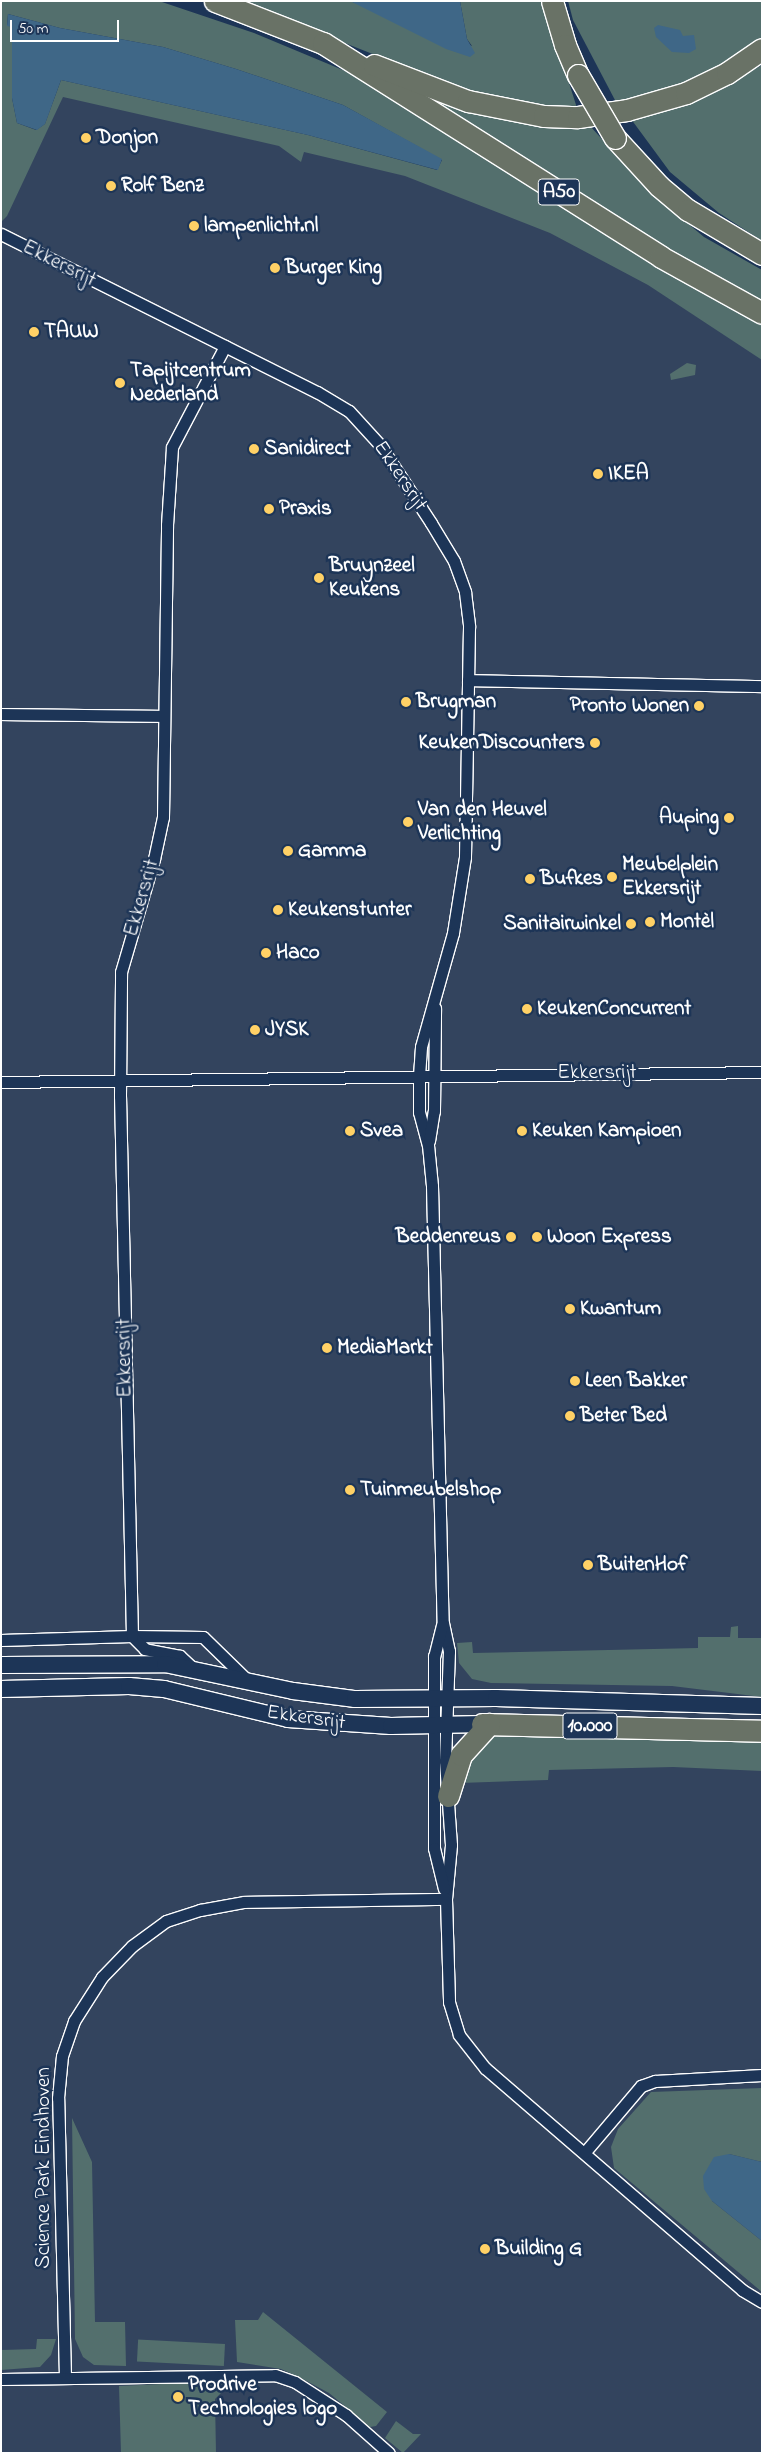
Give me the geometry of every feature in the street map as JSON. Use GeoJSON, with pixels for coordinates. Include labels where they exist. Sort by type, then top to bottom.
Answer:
{"type":"FeatureCollection","features":[{"type":"Feature","properties":{"kind":"highway","name":"A50"},"geometry":{"type":"LineString","coordinates":[[215,1],[323,43],[362,66],[370,76],[481,142],[661,258],[762,313]]}},
{"type":"Feature","properties":{"kind":"highway"},"geometry":{"type":"LineString","coordinates":[[552,1],[564,45],[578,75],[615,138],[659,186],[688,210],[762,254]]}},
{"type":"Feature","properties":{"kind":"highway","name":"A50"},"geometry":{"type":"LineString","coordinates":[[362,66],[374,65],[468,101],[525,113],[578,116],[627,110],[686,93],[727,73],[762,49]]}},
{"type":"Feature","properties":{"kind":"highway"},"geometry":{"type":"LineString","coordinates":[[448,1796],[460,1755],[486,1724]]}},
{"type":"Feature","properties":{"kind":"highway","name":"Ekkersrijt"},"geometry":{"type":"LineString","coordinates":[[486,1724],[762,1731]]}},
{"type":"Feature","properties":{"kind":"main road","name":"Ekkersrijt"},"geometry":{"type":"LineString","coordinates":[[1,1665],[165,1664],[331,1697],[762,1706]]}},
{"type":"Feature","properties":{"kind":"main road","name":"Ekkersrijt"},"geometry":{"type":"LineString","coordinates":[[1,1689],[129,1686],[177,1692],[288,1719],[347,1724],[486,1724]]}},
{"type":"Feature","properties":{"kind":"street","name":"Ekkersrijt"},"geometry":{"type":"LineString","coordinates":[[1,234],[225,346],[349,411],[380,445],[454,562],[465,592],[468,680],[465,857],[455,924],[420,1047],[419,1075],[419,1112],[428,1146],[432,1186],[443,1624],[449,1651],[441,1699],[440,1725]]}},
{"type":"Feature","properties":{"kind":"street","name":"Ekkersrijt"},"geometry":{"type":"LineString","coordinates":[[196,1671],[180,1656],[146,1649],[132,1636],[120,1079],[121,972],[154,859],[163,817],[167,525],[172,447],[225,346]]}},
{"type":"Feature","properties":{"kind":"street"},"geometry":{"type":"LineString","coordinates":[[468,680],[762,686]]}},
{"type":"Feature","properties":{"kind":"street"},"geometry":{"type":"LineString","coordinates":[[1,714],[164,716]]}},
{"type":"Feature","properties":{"kind":"street","name":"Ekkersrijt"},"geometry":{"type":"LineString","coordinates":[[428,1146],[434,1111],[435,995]]}},
{"type":"Feature","properties":{"kind":"street","name":"Ekkersrijt"},"geometry":{"type":"LineString","coordinates":[[1,1082],[419,1075],[762,1072]]}},
{"type":"Feature","properties":{"kind":"street","name":"Ekkersrijt"},"geometry":{"type":"LineString","coordinates":[[1,1640],[132,1636],[203,1637],[247,1680]]}},
{"type":"Feature","properties":{"kind":"street"},"geometry":{"type":"LineString","coordinates":[[440,1725],[451,1845],[446,1899],[448,2002],[459,2035],[485,2068],[585,2152],[742,2290],[762,2302]]}},
{"type":"Feature","properties":{"kind":"street"},"geometry":{"type":"LineString","coordinates":[[440,1725],[434,1848],[446,1899]]}},
{"type":"Feature","properties":{"kind":"street","name":"Science Park Eindhoven"},"geometry":{"type":"LineString","coordinates":[[65,2377],[58,2098],[62,2056],[74,2022],[102,1978],[132,1946],[166,1921],[200,1910],[244,1902],[446,1899]]}},
{"type":"Feature","properties":{"kind":"street"},"geometry":{"type":"LineString","coordinates":[[585,2152],[641,2086],[654,2081],[762,2075]]}},
{"type":"Feature","properties":{"kind":"street"},"geometry":{"type":"LineString","coordinates":[[1,2379],[275,2375],[295,2382],[346,2415],[389,2453]]}},
{"type":"Feature","properties":{"kind":"shaded area"},"geometry":{"type":"Polygon","coordinates":[[[350,1],[460,1],[467,39],[475,53],[470,57],[446,49],[350,1]]]}},
{"type":"Feature","properties":{"kind":"shaded area"},"geometry":{"type":"Polygon","coordinates":[[[8,14],[60,28],[163,47],[236,69],[343,105],[442,159],[438,170],[308,135],[61,80],[45,124],[37,130],[17,123],[12,98],[12,27],[7,26],[8,14]]]}},
{"type":"Feature","properties":{"kind":"shaded area"},"geometry":{"type":"Polygon","coordinates":[[[658,25],[680,30],[683,36],[694,35],[696,49],[689,53],[672,52],[656,37],[654,28],[658,25]]]}},
{"type":"Feature","properties":{"kind":"shaded area"},"geometry":{"type":"Polygon","coordinates":[[[59,89],[458,182],[729,308],[762,350],[762,2453],[1,2453],[1,218],[59,89]]]}},
{"type":"Feature","properties":{"kind":"shaded area"},"geometry":{"type":"Polygon","coordinates":[[[729,2154],[762,2162],[762,2241],[712,2201],[704,2189],[703,2176],[714,2157],[729,2154]]]}},
{"type":"Feature","properties":{"kind":"green space"},"geometry":{"type":"Polygon","coordinates":[[[1,1],[159,1],[254,33],[362,78],[762,317],[762,360],[648,285],[550,233],[405,176],[304,152],[301,162],[279,146],[63,97],[7,216],[1,222],[1,1]],[[8,14],[7,25],[12,27],[12,98],[17,123],[36,130],[45,124],[61,80],[308,135],[437,170],[442,160],[343,105],[163,47],[60,28],[8,14]]]}},
{"type":"Feature","properties":{"kind":"green space"},"geometry":{"type":"Polygon","coordinates":[[[238,1],[350,1],[472,46],[467,39],[460,1],[543,1],[577,108],[492,101],[238,1]]]}},
{"type":"Feature","properties":{"kind":"green space"},"geometry":{"type":"Polygon","coordinates":[[[568,1],[762,1],[762,41],[683,86],[616,102],[573,20],[568,1]]]}},
{"type":"Feature","properties":{"kind":"green space"},"geometry":{"type":"Polygon","coordinates":[[[762,65],[762,241],[719,213],[670,172],[631,119],[734,81],[762,65]]]}},
{"type":"Feature","properties":{"kind":"green space"},"geometry":{"type":"Polygon","coordinates":[[[428,96],[489,116],[537,126],[591,127],[649,191],[704,237],[762,270],[762,307],[423,102],[428,96]]]}},
{"type":"Feature","properties":{"kind":"green space"},"geometry":{"type":"Polygon","coordinates":[[[687,363],[696,365],[695,375],[671,380],[670,374],[687,363]]]}},
{"type":"Feature","properties":{"kind":"green space"},"geometry":{"type":"Polygon","coordinates":[[[738,1626],[738,1638],[762,1638],[762,1697],[672,1686],[491,1683],[472,1679],[459,1663],[457,1643],[472,1642],[473,1653],[698,1648],[698,1637],[730,1637],[731,1627],[738,1626]]]}},
{"type":"Feature","properties":{"kind":"green space"},"geometry":{"type":"Polygon","coordinates":[[[499,1733],[762,1739],[762,1771],[673,1767],[549,1770],[548,1780],[460,1783],[463,1766],[479,1745],[499,1733]]]}},
{"type":"Feature","properties":{"kind":"green space"},"geometry":{"type":"Polygon","coordinates":[[[762,2088],[762,2162],[729,2154],[712,2201],[762,2241],[762,2292],[614,2168],[611,2147],[618,2129],[651,2092],[762,2088]]]}},
{"type":"Feature","properties":{"kind":"green space"},"geometry":{"type":"Polygon","coordinates":[[[72,2118],[92,2162],[95,2322],[125,2322],[126,2366],[94,2365],[83,2357],[75,2339],[72,2118]]]}},
{"type":"Feature","properties":{"kind":"green space"},"geometry":{"type":"Polygon","coordinates":[[[263,2312],[387,2412],[376,2426],[370,2427],[329,2393],[299,2377],[281,2369],[237,2362],[235,2320],[258,2320],[263,2312]]]}},
{"type":"Feature","properties":{"kind":"green space"},"geometry":{"type":"Polygon","coordinates":[[[37,2339],[56,2339],[51,2355],[40,2367],[1,2370],[1,2350],[36,2349],[37,2339]]]}},
{"type":"Feature","properties":{"kind":"green space"},"geometry":{"type":"Polygon","coordinates":[[[138,2339],[225,2344],[224,2366],[137,2361],[138,2339]]]}},
{"type":"Feature","properties":{"kind":"green space"},"geometry":{"type":"Polygon","coordinates":[[[225,2381],[225,2389],[215,2399],[216,2453],[121,2453],[119,2386],[225,2381]]]}},
{"type":"Feature","properties":{"kind":"green space"},"geometry":{"type":"Polygon","coordinates":[[[396,2421],[413,2434],[421,2434],[403,2453],[385,2438],[396,2421]]]}},
{"type":"Feature","properties":{"kind":"place","name":"Donjon"},"geometry":{"type":"Point","coordinates":[86,138]}},
{"type":"Feature","properties":{"kind":"place","name":"Rolf Benz"},"geometry":{"type":"Point","coordinates":[111,186]}},
{"type":"Feature","properties":{"kind":"place","name":"lampenlicht.nl"},"geometry":{"type":"Point","coordinates":[194,226]}},
{"type":"Feature","properties":{"kind":"place","name":"Burger King"},"geometry":{"type":"Point","coordinates":[275,268]}},
{"type":"Feature","properties":{"kind":"place","name":"TAUW"},"geometry":{"type":"Point","coordinates":[34,332]}},
{"type":"Feature","properties":{"kind":"place","name":"Tapijtcentrum Nederland"},"geometry":{"type":"Point","coordinates":[120,383]}},
{"type":"Feature","properties":{"kind":"place","name":"Sanidirect"},"geometry":{"type":"Point","coordinates":[254,449]}},
{"type":"Feature","properties":{"kind":"place","name":"IKEA"},"geometry":{"type":"Point","coordinates":[598,474]}},
{"type":"Feature","properties":{"kind":"place","name":"Praxis"},"geometry":{"type":"Point","coordinates":[269,509]}},
{"type":"Feature","properties":{"kind":"place","name":"Bruynzeel Keukens"},"geometry":{"type":"Point","coordinates":[319,578]}},
{"type":"Feature","properties":{"kind":"place","name":"Brugman"},"geometry":{"type":"Point","coordinates":[406,702]}},
{"type":"Feature","properties":{"kind":"place","name":"Pronto Wonen"},"geometry":{"type":"Point","coordinates":[699,706]}},
{"type":"Feature","properties":{"kind":"place","name":"KeukenDiscounters"},"geometry":{"type":"Point","coordinates":[595,743]}},
{"type":"Feature","properties":{"kind":"place","name":"Auping"},"geometry":{"type":"Point","coordinates":[729,818]}},
{"type":"Feature","properties":{"kind":"place","name":"Van den Heuvel Verlichting"},"geometry":{"type":"Point","coordinates":[408,822]}},
{"type":"Feature","properties":{"kind":"place","name":"Gamma"},"geometry":{"type":"Point","coordinates":[288,851]}},
{"type":"Feature","properties":{"kind":"place","name":"Meubelplein Ekkersrijt"},"geometry":{"type":"Point","coordinates":[612,877]}},
{"type":"Feature","properties":{"kind":"place","name":"Bufkes"},"geometry":{"type":"Point","coordinates":[530,879]}},
{"type":"Feature","properties":{"kind":"place","name":"Keukenstunter"},"geometry":{"type":"Point","coordinates":[278,910]}},
{"type":"Feature","properties":{"kind":"place","name":"Montèl"},"geometry":{"type":"Point","coordinates":[650,922]}},
{"type":"Feature","properties":{"kind":"place","name":"Sanitairwinkel"},"geometry":{"type":"Point","coordinates":[631,924]}},
{"type":"Feature","properties":{"kind":"place","name":"Haco"},"geometry":{"type":"Point","coordinates":[266,953]}},
{"type":"Feature","properties":{"kind":"place","name":"KeukenConcurrent"},"geometry":{"type":"Point","coordinates":[527,1009]}},
{"type":"Feature","properties":{"kind":"place","name":"JYSK"},"geometry":{"type":"Point","coordinates":[255,1030]}},
{"type":"Feature","properties":{"kind":"place","name":"Svea"},"geometry":{"type":"Point","coordinates":[350,1131]}},
{"type":"Feature","properties":{"kind":"place","name":"Keuken Kampioen"},"geometry":{"type":"Point","coordinates":[522,1131]}},
{"type":"Feature","properties":{"kind":"place","name":"Beddenreus"},"geometry":{"type":"Point","coordinates":[511,1237]}},
{"type":"Feature","properties":{"kind":"place","name":"Woon Express"},"geometry":{"type":"Point","coordinates":[537,1237]}},
{"type":"Feature","properties":{"kind":"place","name":"Kwantum"},"geometry":{"type":"Point","coordinates":[570,1309]}},
{"type":"Feature","properties":{"kind":"place","name":"MediaMarkt"},"geometry":{"type":"Point","coordinates":[327,1348]}},
{"type":"Feature","properties":{"kind":"place","name":"Leen Bakker"},"geometry":{"type":"Point","coordinates":[575,1381]}},
{"type":"Feature","properties":{"kind":"place","name":"Beter Bed"},"geometry":{"type":"Point","coordinates":[570,1416]}},
{"type":"Feature","properties":{"kind":"place","name":"Tuinmeubelshop"},"geometry":{"type":"Point","coordinates":[350,1490]}},
{"type":"Feature","properties":{"kind":"place","name":"BuitenHof"},"geometry":{"type":"Point","coordinates":[588,1565]}},
{"type":"Feature","properties":{"kind":"place","name":"Building G"},"geometry":{"type":"Point","coordinates":[485,2249]}},
{"type":"Feature","properties":{"kind":"place","name":"Prodrive Technologies logo"},"geometry":{"type":"Point","coordinates":[178,2397]}}]}
